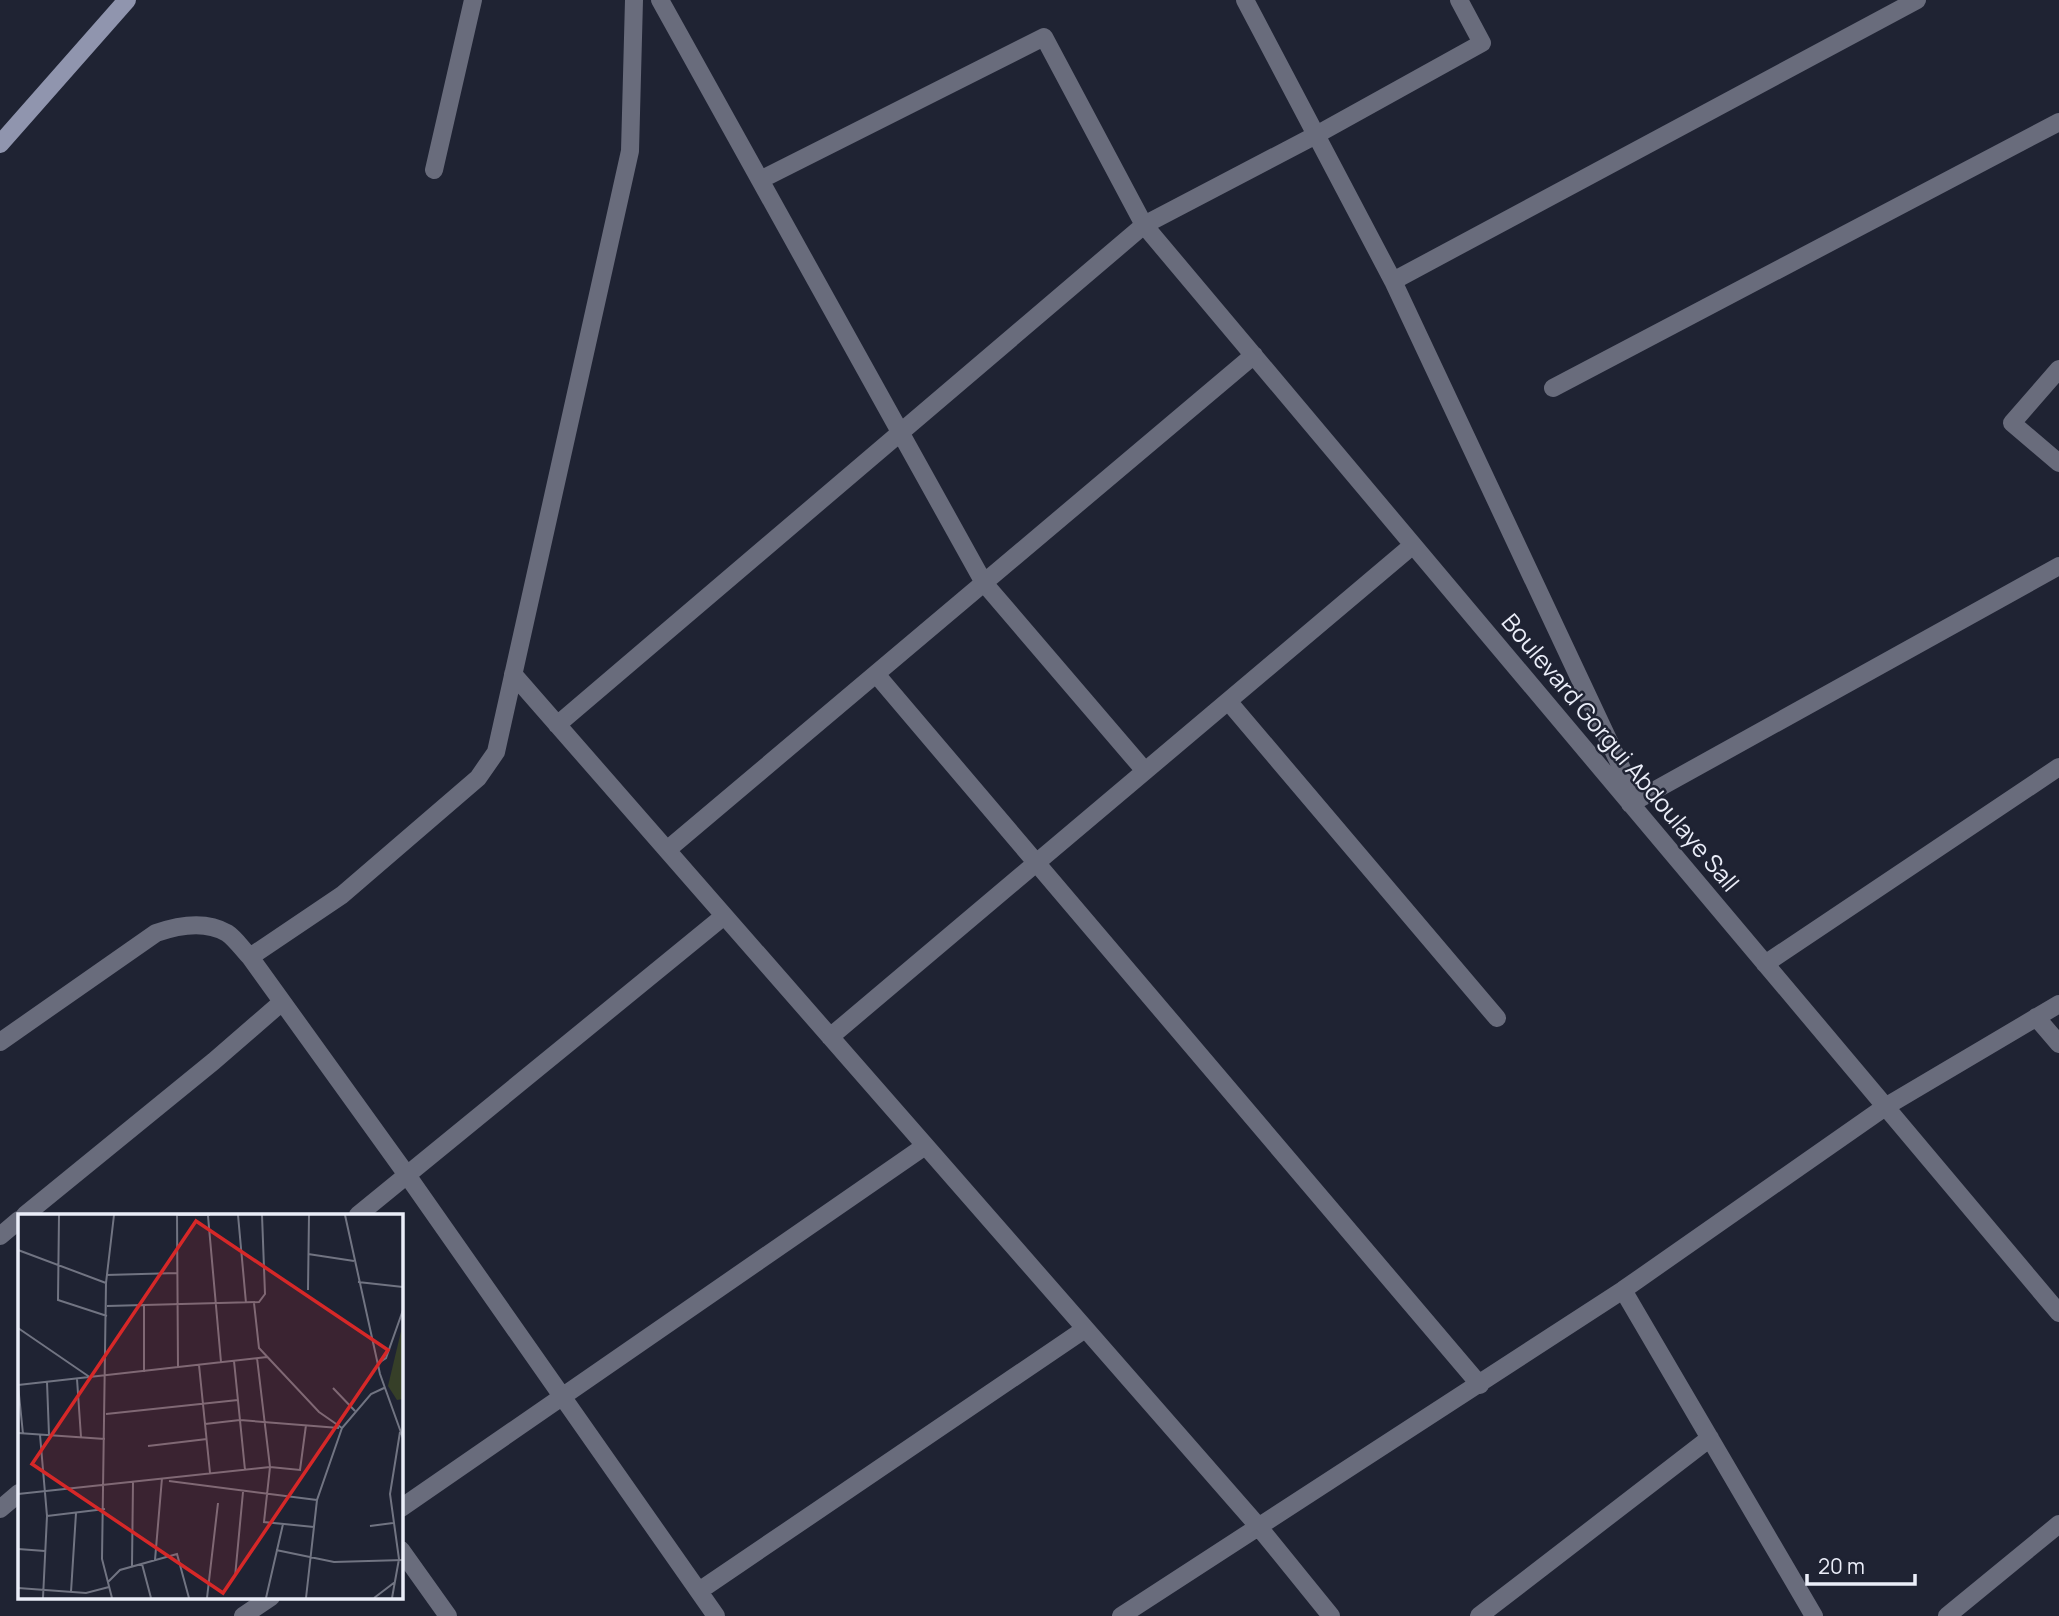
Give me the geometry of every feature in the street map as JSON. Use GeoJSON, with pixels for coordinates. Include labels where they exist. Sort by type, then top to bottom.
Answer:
{"type":"FeatureCollection","features":[{"type":"Feature","properties":{"kind":"main road"},"geometry":{"type":"LineString","coordinates":[[0,144],[124,1]]}},
{"type":"Feature","properties":{"kind":"street"},"geometry":{"type":"LineString","coordinates":[[435,170],[473,0]]}},
{"type":"Feature","properties":{"kind":"street"},"geometry":{"type":"LineString","coordinates":[[250,957],[342,895],[478,778],[496,752],[629,151],[634,0]]}},
{"type":"Feature","properties":{"kind":"street"},"geometry":{"type":"LineString","coordinates":[[660,0],[984,583],[1145,771]]}},
{"type":"Feature","properties":{"kind":"street"},"geometry":{"type":"LineString","coordinates":[[1245,0],[1393,281],[1634,802],[2059,566]]}},
{"type":"Feature","properties":{"kind":"street"},"geometry":{"type":"LineString","coordinates":[[557,725],[1144,225],[1316,135],[1482,43],[1460,0]]}},
{"type":"Feature","properties":{"kind":"street"},"geometry":{"type":"LineString","coordinates":[[1393,281],[1917,0]]}},
{"type":"Feature","properties":{"kind":"street","name":"Boulevard Gorgui Abdoulaye Sall"},"geometry":{"type":"LineString","coordinates":[[760,180],[1044,37],[1144,225],[1634,802],[1765,964],[2059,1313]]}},
{"type":"Feature","properties":{"kind":"street"},"geometry":{"type":"LineString","coordinates":[[1553,388],[2059,122]]}},
{"type":"Feature","properties":{"kind":"street"},"geometry":{"type":"LineString","coordinates":[[667,850],[1254,355]]}},
{"type":"Feature","properties":{"kind":"street"},"geometry":{"type":"LineString","coordinates":[[2059,369],[2012,423],[2059,463]]}},
{"type":"Feature","properties":{"kind":"street"},"geometry":{"type":"LineString","coordinates":[[830,1037],[1413,545]]}},
{"type":"Feature","properties":{"kind":"street"},"geometry":{"type":"LineString","coordinates":[[513,674],[1258,1526],[1328,1614]]}},
{"type":"Feature","properties":{"kind":"street"},"geometry":{"type":"LineString","coordinates":[[876,674],[1480,1385]]}},
{"type":"Feature","properties":{"kind":"street"},"geometry":{"type":"LineString","coordinates":[[1228,701],[1497,1018]]}},
{"type":"Feature","properties":{"kind":"street"},"geometry":{"type":"LineString","coordinates":[[1765,964],[2059,767]]}},
{"type":"Feature","properties":{"kind":"street"},"geometry":{"type":"LineString","coordinates":[[359,1214],[724,916]]}},
{"type":"Feature","properties":{"kind":"street"},"geometry":{"type":"LineString","coordinates":[[0,1042],[156,933],[202,924],[227,933],[250,957],[408,1175],[716,1616]]}},
{"type":"Feature","properties":{"kind":"street"},"geometry":{"type":"LineString","coordinates":[[26,1214],[282,1002]]}},
{"type":"Feature","properties":{"kind":"street"},"geometry":{"type":"LineString","coordinates":[[1121,1616],[1623,1290],[1885,1107],[2059,1004]]}},
{"type":"Feature","properties":{"kind":"street"},"geometry":{"type":"LineString","coordinates":[[2036,1017],[2059,1044]]}},
{"type":"Feature","properties":{"kind":"street"},"geometry":{"type":"LineString","coordinates":[[402,1507],[925,1146]]}},
{"type":"Feature","properties":{"kind":"street"},"geometry":{"type":"LineString","coordinates":[[0,1236],[18,1221]]}},
{"type":"Feature","properties":{"kind":"street"},"geometry":{"type":"LineString","coordinates":[[1623,1290],[1814,1616]]}},
{"type":"Feature","properties":{"kind":"street"},"geometry":{"type":"LineString","coordinates":[[699,1591],[1085,1329]]}},
{"type":"Feature","properties":{"kind":"street"},"geometry":{"type":"LineString","coordinates":[[1479,1616],[1710,1438]]}},
{"type":"Feature","properties":{"kind":"street"},"geometry":{"type":"LineString","coordinates":[[0,1509],[18,1494]]}},
{"type":"Feature","properties":{"kind":"street"},"geometry":{"type":"LineString","coordinates":[[1947,1616],[2059,1524]]}},
{"type":"Feature","properties":{"kind":"street"},"geometry":{"type":"LineString","coordinates":[[402,1551],[448,1616]]}},
{"type":"Feature","properties":{"kind":"street"},"geometry":{"type":"LineString","coordinates":[[243,1616],[270,1598]]}}]}
